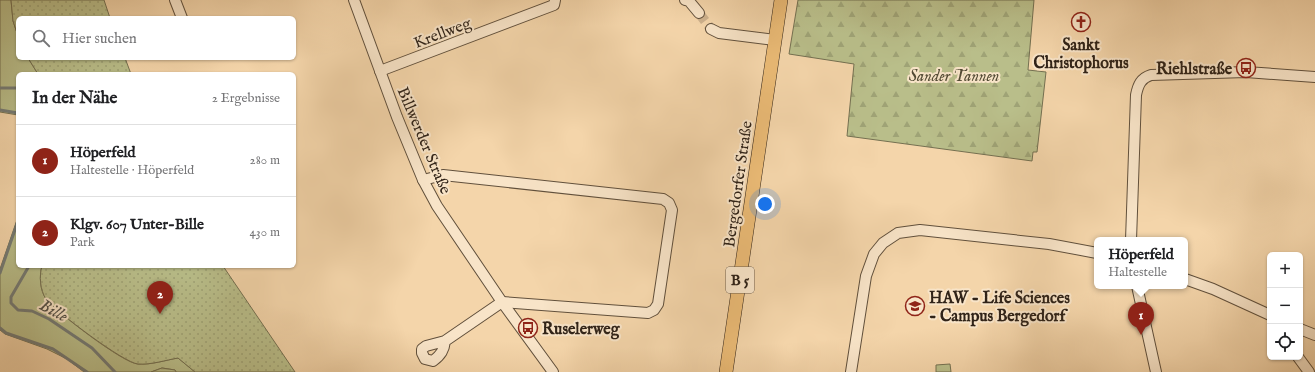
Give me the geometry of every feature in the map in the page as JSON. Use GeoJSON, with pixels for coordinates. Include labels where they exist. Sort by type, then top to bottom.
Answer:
{"type":"FeatureCollection","features":[{"type":"Feature","properties":{"kind":"main road","name":"Bergedorfer Straße"},"geometry":{"type":"LineString","coordinates":[[726,372],[781,0]]}},
{"type":"Feature","properties":{"kind":"street"},"geometry":{"type":"LineString","coordinates":[[175,0],[181,16]]}},
{"type":"Feature","properties":{"kind":"street","name":"Billwerder Straße"},"geometry":{"type":"LineString","coordinates":[[354,0],[396,117],[423,180],[437,206],[502,302],[553,372]]}},
{"type":"Feature","properties":{"kind":"street","name":"Krellweg"},"geometry":{"type":"LineString","coordinates":[[380,71],[554,5],[555,0]]}},
{"type":"Feature","properties":{"kind":"street"},"geometry":{"type":"LineString","coordinates":[[685,0],[690,0],[699,13]]}},
{"type":"Feature","properties":{"kind":"street"},"geometry":{"type":"LineString","coordinates":[[711,29],[719,33],[775,40]]}},
{"type":"Feature","properties":{"kind":"street"},"geometry":{"type":"LineString","coordinates":[[1131,237],[1136,95],[1139,84],[1148,76],[1246,72],[1315,77]]}},
{"type":"Feature","properties":{"kind":"street"},"geometry":{"type":"LineString","coordinates":[[423,180],[443,175],[663,199],[670,204],[672,215],[658,304],[653,311],[648,313],[502,302],[445,341]]}},
{"type":"Feature","properties":{"kind":"street"},"geometry":{"type":"LineString","coordinates":[[851,372],[866,276],[874,254],[883,243],[898,234],[920,230],[1049,244],[1094,252]]}},
{"type":"Feature","properties":{"kind":"street"},"geometry":{"type":"LineString","coordinates":[[1188,280],[1213,289],[1267,315]]}},
{"type":"Feature","properties":{"kind":"street"},"geometry":{"type":"LineString","coordinates":[[1138,289],[1156,372]]}},
{"type":"Feature","properties":{"kind":"street"},"geometry":{"type":"LineString","coordinates":[[1303,330],[1315,335]]}},
{"type":"Feature","properties":{"kind":"street"},"geometry":{"type":"LineString","coordinates":[[1300,360],[1308,372]]}},
{"type":"Feature","properties":{"kind":"green space"},"geometry":{"type":"Polygon","coordinates":[[[0,0],[11,0],[13,21],[16,30],[16,60],[29,60],[37,72],[16,72],[16,115],[0,112],[0,0]]]}},
{"type":"Feature","properties":{"kind":"green space"},"geometry":{"type":"Polygon","coordinates":[[[11,0],[104,0],[109,16],[16,16],[16,30],[13,21],[11,0]]]}},
{"type":"Feature","properties":{"kind":"green space","name":"Sander Tannen"},"geometry":{"type":"Polygon","coordinates":[[[798,0],[1034,0],[1028,70],[1046,72],[1037,152],[1033,152],[1032,161],[847,136],[854,64],[789,54],[798,0]]]}},
{"type":"Feature","properties":{"kind":"green space"},"geometry":{"type":"Polygon","coordinates":[[[29,60],[126,60],[130,72],[37,72],[29,60]]]}},
{"type":"Feature","properties":{"kind":"green space"},"geometry":{"type":"Polygon","coordinates":[[[16,223],[16,268],[42,268],[42,291],[46,299],[62,314],[105,347],[130,362],[148,364],[178,358],[195,372],[176,372],[175,370],[162,368],[151,372],[84,372],[67,359],[47,349],[5,334],[0,330],[0,269],[16,223]]]}},
{"type":"Feature","properties":{"kind":"green space"},"geometry":{"type":"Polygon","coordinates":[[[42,268],[224,268],[295,372],[195,372],[178,358],[148,364],[138,364],[130,361],[90,336],[52,305],[46,299],[42,291],[42,268]]]}},
{"type":"Feature","properties":{"kind":"green space"},"geometry":{"type":"Polygon","coordinates":[[[950,364],[951,372],[936,372],[936,365],[950,364]]]}},
{"type":"Feature","properties":{"kind":"green space"},"geometry":{"type":"Polygon","coordinates":[[[162,368],[175,370],[176,372],[151,372],[162,368]]]}},
{"type":"Feature","properties":{"kind":"waterway","name":"Bille"},"geometry":{"type":"LineString","coordinates":[[0,88],[16,88]]}},
{"type":"Feature","properties":{"kind":"waterway"},"geometry":{"type":"LineString","coordinates":[[0,110],[16,113]]}},
{"type":"Feature","properties":{"kind":"waterway"},"geometry":{"type":"LineString","coordinates":[[0,273],[16,227]]}},
{"type":"Feature","properties":{"kind":"waterway","name":"Bille"},"geometry":{"type":"LineString","coordinates":[[28,268],[11,297],[11,303],[18,310],[32,311],[49,319],[92,348],[115,372]]}},
{"type":"Feature","properties":{"kind":"waterway"},"geometry":{"type":"LineString","coordinates":[[0,328],[6,333],[53,349],[87,372]]}},
{"type":"Feature","properties":{"kind":"tunnel"},"geometry":{"type":"LineString","coordinates":[[699,13],[711,29]]}},
{"type":"Feature","properties":{"kind":"place","name":"Sankt Christophorus"},"geometry":{"type":"Point","coordinates":[1081,22]}},
{"type":"Feature","properties":{"kind":"place","name":"Riehlstraße"},"geometry":{"type":"Point","coordinates":[1246,68]}},
{"type":"Feature","properties":{"kind":"place","name":"HAW - Life Sciences - Campus Bergedorf"},"geometry":{"type":"Point","coordinates":[915,306]}},
{"type":"Feature","properties":{"kind":"place","name":"Klgv. 607 Unter-Bille"},"geometry":{"type":"Point","coordinates":[160,314]}},
{"type":"Feature","properties":{"kind":"place","name":"Ruselerweg"},"geometry":{"type":"Point","coordinates":[528,328]}},
{"type":"Feature","properties":{"kind":"place","name":"Höperfeld"},"geometry":{"type":"Point","coordinates":[1141,335]}}]}
